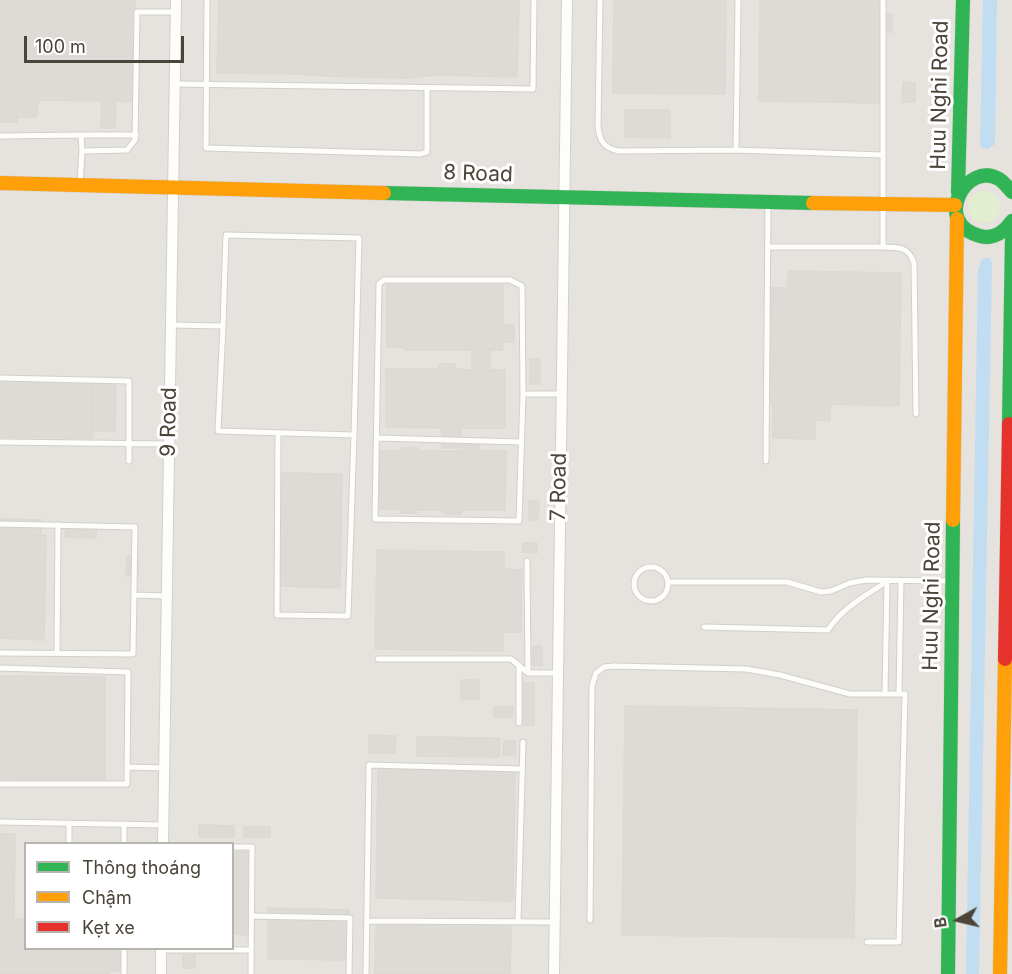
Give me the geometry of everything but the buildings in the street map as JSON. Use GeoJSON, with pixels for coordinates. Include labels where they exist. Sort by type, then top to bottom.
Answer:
{"type":"FeatureCollection","features":[{"type":"Feature","properties":{"kind":"main road","name":"Huu Nghi Road"},"geometry":{"type":"LineString","coordinates":[[948,974],[957,205],[963,0]]}},
{"type":"Feature","properties":{"kind":"main road"},"geometry":{"type":"LineString","coordinates":[[1012,192],[997,178],[985,176],[967,182],[957,205],[965,230],[977,236],[984,237],[1003,231],[1012,221]]}},
{"type":"Feature","properties":{"kind":"main road"},"geometry":{"type":"LineString","coordinates":[[1012,177],[1012,192]]}},
{"type":"Feature","properties":{"kind":"main road","name":"8 Road"},"geometry":{"type":"LineString","coordinates":[[0,183],[768,203],[957,205]]}},
{"type":"Feature","properties":{"kind":"main road"},"geometry":{"type":"LineString","coordinates":[[1000,974],[1012,236]]}},
{"type":"Feature","properties":{"kind":"street","name":"9 Road"},"geometry":{"type":"LineString","coordinates":[[163,842],[176,0]]}},
{"type":"Feature","properties":{"kind":"street","name":"7 Road"},"geometry":{"type":"LineString","coordinates":[[554,974],[556,673],[567,0]]}},
{"type":"Feature","properties":{"kind":"street"},"geometry":{"type":"LineString","coordinates":[[161,950],[161,974]]}},
{"type":"Feature","properties":{"kind":"lane"},"geometry":{"type":"LineString","coordinates":[[207,0],[206,148],[421,154],[427,152],[427,88]]}},
{"type":"Feature","properties":{"kind":"lane"},"geometry":{"type":"LineString","coordinates":[[175,84],[532,89],[534,0]]}},
{"type":"Feature","properties":{"kind":"lane"},"geometry":{"type":"LineString","coordinates":[[600,0],[598,127],[604,145],[609,149],[882,155]]}},
{"type":"Feature","properties":{"kind":"lane"},"geometry":{"type":"LineString","coordinates":[[736,150],[738,0]]}},
{"type":"Feature","properties":{"kind":"lane"},"geometry":{"type":"LineString","coordinates":[[883,0],[883,247]]}},
{"type":"Feature","properties":{"kind":"lane"},"geometry":{"type":"LineString","coordinates":[[82,151],[127,150],[132,146],[136,135],[137,12],[176,12]]}},
{"type":"Feature","properties":{"kind":"lane"},"geometry":{"type":"LineString","coordinates":[[80,185],[81,135]]}},
{"type":"Feature","properties":{"kind":"lane"},"geometry":{"type":"LineString","coordinates":[[0,136],[136,135]]}},
{"type":"Feature","properties":{"kind":"lane"},"geometry":{"type":"LineString","coordinates":[[766,461],[768,203]]}},
{"type":"Feature","properties":{"kind":"lane"},"geometry":{"type":"LineString","coordinates":[[278,433],[277,615],[348,616],[354,435],[359,238],[226,235],[218,431],[354,435]]}},
{"type":"Feature","properties":{"kind":"lane"},"geometry":{"type":"LineString","coordinates":[[768,247],[883,247],[906,249],[911,254],[914,262],[916,414]]}},
{"type":"Feature","properties":{"kind":"lane"},"geometry":{"type":"LineString","coordinates":[[510,279],[518,282],[522,286],[523,394],[519,521],[375,519],[379,284],[384,280],[510,279]]}},
{"type":"Feature","properties":{"kind":"lane"},"geometry":{"type":"LineString","coordinates":[[170,325],[223,326]]}},
{"type":"Feature","properties":{"kind":"lane"},"geometry":{"type":"LineString","coordinates":[[0,378],[129,381],[129,461]]}},
{"type":"Feature","properties":{"kind":"lane"},"geometry":{"type":"LineString","coordinates":[[523,394],[560,394]]}},
{"type":"Feature","properties":{"kind":"lane"},"geometry":{"type":"LineString","coordinates":[[377,438],[522,442]]}},
{"type":"Feature","properties":{"kind":"lane"},"geometry":{"type":"LineString","coordinates":[[0,442],[169,444]]}},
{"type":"Feature","properties":{"kind":"lane"},"geometry":{"type":"LineString","coordinates":[[0,524],[135,527],[133,654],[0,653]]}},
{"type":"Feature","properties":{"kind":"lane"},"geometry":{"type":"LineString","coordinates":[[57,654],[58,525]]}},
{"type":"Feature","properties":{"kind":"lane"},"geometry":{"type":"LineString","coordinates":[[527,561],[528,673]]}},
{"type":"Feature","properties":{"kind":"lane"},"geometry":{"type":"LineString","coordinates":[[648,567],[663,572],[668,582],[666,593],[652,601],[637,594],[634,583],[638,573],[648,567]]}},
{"type":"Feature","properties":{"kind":"lane"},"geometry":{"type":"LineString","coordinates":[[668,582],[775,582],[798,585],[821,592],[866,580],[953,581]]}},
{"type":"Feature","properties":{"kind":"lane"},"geometry":{"type":"LineString","coordinates":[[704,627],[828,630],[844,610],[887,581]]}},
{"type":"Feature","properties":{"kind":"lane"},"geometry":{"type":"LineString","coordinates":[[885,694],[887,581]]}},
{"type":"Feature","properties":{"kind":"lane"},"geometry":{"type":"LineString","coordinates":[[899,694],[902,581]]}},
{"type":"Feature","properties":{"kind":"lane"},"geometry":{"type":"LineString","coordinates":[[134,595],[166,596]]}},
{"type":"Feature","properties":{"kind":"lane"},"geometry":{"type":"LineString","coordinates":[[378,659],[511,659],[528,673],[556,673]]}},
{"type":"Feature","properties":{"kind":"lane"},"geometry":{"type":"LineString","coordinates":[[519,665],[519,723]]}},
{"type":"Feature","properties":{"kind":"lane"},"geometry":{"type":"LineString","coordinates":[[590,920],[592,686],[598,671],[604,667],[613,666],[746,669],[780,675],[850,694],[905,694],[899,942],[867,942]]}},
{"type":"Feature","properties":{"kind":"lane"},"geometry":{"type":"LineString","coordinates":[[0,668],[128,672],[127,784],[0,784]]}},
{"type":"Feature","properties":{"kind":"lane"},"geometry":{"type":"LineString","coordinates":[[518,921],[523,742]]}},
{"type":"Feature","properties":{"kind":"lane"},"geometry":{"type":"LineString","coordinates":[[366,974],[369,765],[522,769]]}},
{"type":"Feature","properties":{"kind":"lane"},"geometry":{"type":"LineString","coordinates":[[127,767],[164,768]]}},
{"type":"Feature","properties":{"kind":"lane"},"geometry":{"type":"LineString","coordinates":[[0,822],[163,825]]}},
{"type":"Feature","properties":{"kind":"lane"},"geometry":{"type":"LineString","coordinates":[[69,823],[69,842]]}},
{"type":"Feature","properties":{"kind":"lane"},"geometry":{"type":"LineString","coordinates":[[124,824],[124,842]]}},
{"type":"Feature","properties":{"kind":"lane"},"geometry":{"type":"LineString","coordinates":[[234,847],[252,847],[251,974]]}},
{"type":"Feature","properties":{"kind":"lane"},"geometry":{"type":"LineString","coordinates":[[252,916],[350,918],[350,974]]}},
{"type":"Feature","properties":{"kind":"lane"},"geometry":{"type":"LineString","coordinates":[[367,921],[555,922]]}},
{"type":"Feature","properties":{"kind":"lane"},"geometry":{"type":"LineString","coordinates":[[124,950],[124,974]]}},
{"type":"Feature","properties":{"kind":"lane"},"geometry":{"type":"LineString","coordinates":[[234,950],[251,950]]}},
{"type":"Feature","properties":{"kind":"shaded area"},"geometry":{"type":"Polygon","coordinates":[[[0,0],[1012,0],[1012,974],[0,974],[0,0]]]}},
{"type":"Feature","properties":{"kind":"green space"},"geometry":{"type":"Polygon","coordinates":[[[984,191],[995,196],[1000,207],[995,218],[984,223],[973,218],[968,207],[973,196],[984,191]]]}},
{"type":"Feature","properties":{"kind":"water"},"geometry":{"type":"Polygon","coordinates":[[[983,0],[997,0],[995,144],[988,149],[980,145],[983,0]]]}},
{"type":"Feature","properties":{"kind":"water"},"geometry":{"type":"Polygon","coordinates":[[[990,258],[992,263],[979,974],[966,974],[978,270],[982,259],[990,258]]]}},
{"type":"Feature","properties":{"kind":"traffic: fast"},"geometry":{"type":"LineString","coordinates":[[958,192],[963,0]]}},
{"type":"Feature","properties":{"kind":"traffic: fast"},"geometry":{"type":"LineString","coordinates":[[1012,192],[999,179],[987,175],[976,178],[966,185],[959,195],[956,207],[958,219],[965,229],[980,236],[990,237],[999,234],[1012,221]]}},
{"type":"Feature","properties":{"kind":"traffic: fast"},"geometry":{"type":"LineString","coordinates":[[384,193],[813,203]]}},
{"type":"Feature","properties":{"kind":"traffic: fast"},"geometry":{"type":"LineString","coordinates":[[1009,424],[1012,236]]}},
{"type":"Feature","properties":{"kind":"traffic: fast"},"geometry":{"type":"LineString","coordinates":[[948,974],[953,520]]}},
{"type":"Feature","properties":{"kind":"traffic: slow"},"geometry":{"type":"LineString","coordinates":[[0,183],[384,193]]}},
{"type":"Feature","properties":{"kind":"traffic: slow"},"geometry":{"type":"LineString","coordinates":[[813,203],[955,205]]}},
{"type":"Feature","properties":{"kind":"traffic: slow"},"geometry":{"type":"LineString","coordinates":[[953,520],[957,219]]}},
{"type":"Feature","properties":{"kind":"traffic: slow"},"geometry":{"type":"LineString","coordinates":[[1000,974],[1005,659]]}},
{"type":"Feature","properties":{"kind":"traffic: jam"},"geometry":{"type":"LineString","coordinates":[[1005,659],[1009,424]]}}]}
